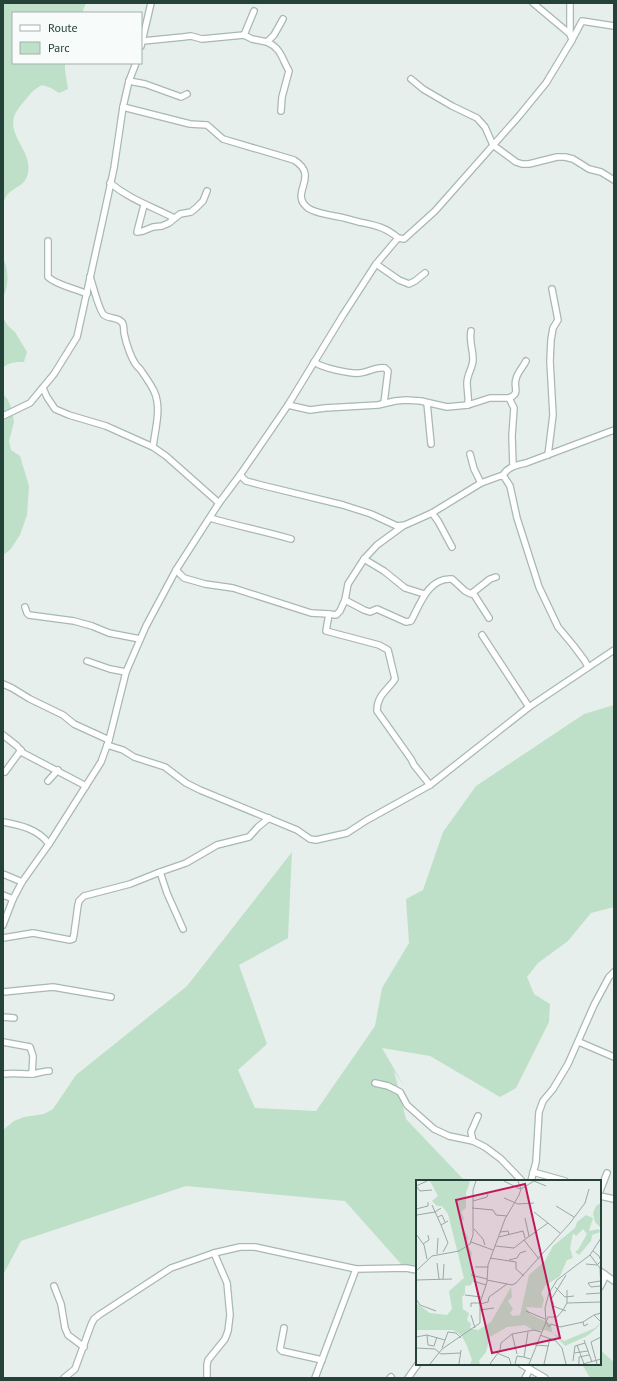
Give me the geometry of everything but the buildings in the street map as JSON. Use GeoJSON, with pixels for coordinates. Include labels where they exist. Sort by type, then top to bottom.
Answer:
{"type":"FeatureCollection","features":[{"type":"Feature","properties":{"kind":"street"},"geometry":{"type":"LineString","coordinates":[[151,3],[142,44],[191,36],[202,39],[244,35],[252,39],[275,45],[289,71],[282,97],[281,111]]}},
{"type":"Feature","properties":{"kind":"street"},"geometry":{"type":"LineString","coordinates":[[533,3],[570,34]]}},
{"type":"Feature","properties":{"kind":"street"},"geometry":{"type":"LineString","coordinates":[[570,3],[570,34],[572,40]]}},
{"type":"Feature","properties":{"kind":"street"},"geometry":{"type":"LineString","coordinates":[[244,35],[254,12]]}},
{"type":"Feature","properties":{"kind":"street"},"geometry":{"type":"LineString","coordinates":[[267,42],[274,35],[283,19]]}},
{"type":"Feature","properties":{"kind":"street"},"geometry":{"type":"LineString","coordinates":[[123,107],[190,124],[207,125],[223,139],[294,160],[304,168],[304,183],[301,193],[302,202],[306,207],[330,215],[382,227],[398,238],[404,239],[435,211],[519,116],[546,83],[582,21],[614,26]]}},
{"type":"Feature","properties":{"kind":"street"},"geometry":{"type":"LineString","coordinates":[[3,416],[30,403],[43,388],[77,337],[101,232],[123,107],[129,81],[136,64]]}},
{"type":"Feature","properties":{"kind":"street"},"geometry":{"type":"LineString","coordinates":[[411,79],[459,110],[477,118],[485,128],[493,144],[516,162],[522,164],[542,162],[557,157],[565,157],[573,159],[589,169],[601,172],[614,180]]}},
{"type":"Feature","properties":{"kind":"street"},"geometry":{"type":"LineString","coordinates":[[129,81],[145,84],[181,97],[187,94]]}},
{"type":"Feature","properties":{"kind":"street"},"geometry":{"type":"LineString","coordinates":[[110,183],[124,194],[174,218]]}},
{"type":"Feature","properties":{"kind":"street"},"geometry":{"type":"LineString","coordinates":[[144,204],[137,232],[162,226],[169,223],[180,214],[191,212],[203,201],[207,190]]}},
{"type":"Feature","properties":{"kind":"street"},"geometry":{"type":"LineString","coordinates":[[3,925],[22,882],[49,844],[101,762],[108,743],[126,672],[140,639],[176,570],[219,503],[288,405],[376,264],[398,238]]}},
{"type":"Feature","properties":{"kind":"street"},"geometry":{"type":"LineString","coordinates":[[48,241],[48,277],[53,281],[87,294]]}},
{"type":"Feature","properties":{"kind":"street"},"geometry":{"type":"LineString","coordinates":[[376,264],[399,280],[409,284],[425,273]]}},
{"type":"Feature","properties":{"kind":"street"},"geometry":{"type":"LineString","coordinates":[[90,276],[103,314],[120,321],[123,324],[128,349],[137,367],[140,369],[154,391],[158,414],[153,447]]}},
{"type":"Feature","properties":{"kind":"street"},"geometry":{"type":"LineString","coordinates":[[548,455],[553,415],[551,391],[552,372],[550,361],[551,340],[553,328],[558,320],[552,289]]}},
{"type":"Feature","properties":{"kind":"street"},"geometry":{"type":"LineString","coordinates":[[468,405],[470,396],[467,384],[473,360],[470,337],[471,331]]}},
{"type":"Feature","properties":{"kind":"street"},"geometry":{"type":"LineString","coordinates":[[288,405],[310,410],[378,405],[406,400],[447,407],[468,405],[490,398],[509,398],[516,394],[516,379],[526,361]]}},
{"type":"Feature","properties":{"kind":"street"},"geometry":{"type":"LineString","coordinates":[[314,362],[328,368],[359,373],[381,367],[386,368],[388,371],[384,403]]}},
{"type":"Feature","properties":{"kind":"street"},"geometry":{"type":"LineString","coordinates":[[43,388],[47,398],[55,409],[69,415],[106,426],[153,447],[166,456],[219,503]]}},
{"type":"Feature","properties":{"kind":"street"},"geometry":{"type":"LineString","coordinates":[[509,398],[514,408],[512,436],[514,466]]}},
{"type":"Feature","properties":{"kind":"street"},"geometry":{"type":"LineString","coordinates":[[427,403],[431,444]]}},
{"type":"Feature","properties":{"kind":"street"},"geometry":{"type":"LineString","coordinates":[[176,570],[184,578],[205,584],[233,588],[311,613],[336,615],[346,600],[348,584],[364,559],[377,545],[405,525],[432,513],[481,483],[503,475],[506,470],[514,466],[614,430]]}},
{"type":"Feature","properties":{"kind":"street"},"geometry":{"type":"LineString","coordinates":[[470,454],[474,469],[481,483]]}},
{"type":"Feature","properties":{"kind":"street"},"geometry":{"type":"LineString","coordinates":[[240,475],[246,480],[261,485],[350,507],[371,514],[397,526],[405,525]]}},
{"type":"Feature","properties":{"kind":"street"},"geometry":{"type":"LineString","coordinates":[[503,475],[510,486],[517,518],[539,587],[558,627],[588,667]]}},
{"type":"Feature","properties":{"kind":"street"},"geometry":{"type":"LineString","coordinates":[[432,513],[452,547]]}},
{"type":"Feature","properties":{"kind":"street"},"geometry":{"type":"LineString","coordinates":[[210,518],[229,524],[262,530],[291,539]]}},
{"type":"Feature","properties":{"kind":"street"},"geometry":{"type":"LineString","coordinates":[[364,559],[384,571],[406,588],[424,594]]}},
{"type":"Feature","properties":{"kind":"street"},"geometry":{"type":"LineString","coordinates":[[346,600],[364,610],[370,612],[377,609],[406,622],[411,621],[424,594],[445,578],[452,578],[465,591],[471,594],[490,579],[496,577]]}},
{"type":"Feature","properties":{"kind":"street"},"geometry":{"type":"LineString","coordinates":[[473,593],[489,618]]}},
{"type":"Feature","properties":{"kind":"street"},"geometry":{"type":"LineString","coordinates":[[25,607],[26,613],[29,615],[74,621],[109,633],[140,639]]}},
{"type":"Feature","properties":{"kind":"street"},"geometry":{"type":"LineString","coordinates":[[329,614],[326,632],[379,645],[388,650],[395,679],[391,686],[379,698],[377,703],[377,711],[414,765],[430,785]]}},
{"type":"Feature","properties":{"kind":"street"},"geometry":{"type":"LineString","coordinates":[[482,635],[529,706]]}},
{"type":"Feature","properties":{"kind":"street"},"geometry":{"type":"LineString","coordinates":[[3,684],[63,714],[74,724],[134,757],[165,766],[186,783],[200,790],[297,830],[310,839],[316,840],[347,833],[367,820],[430,785],[529,706],[614,650]]}},
{"type":"Feature","properties":{"kind":"street"},"geometry":{"type":"LineString","coordinates":[[87,661],[110,669],[126,672]]}},
{"type":"Feature","properties":{"kind":"street"},"geometry":{"type":"LineString","coordinates":[[3,735],[23,753],[86,786]]}},
{"type":"Feature","properties":{"kind":"street"},"geometry":{"type":"LineString","coordinates":[[5,772],[21,750]]}},
{"type":"Feature","properties":{"kind":"street"},"geometry":{"type":"LineString","coordinates":[[48,781],[58,770]]}},
{"type":"Feature","properties":{"kind":"street"},"geometry":{"type":"LineString","coordinates":[[3,938],[33,933],[70,940],[74,938],[79,901],[84,896],[130,884],[186,863],[217,845],[249,837],[269,818]]}},
{"type":"Feature","properties":{"kind":"street"},"geometry":{"type":"LineString","coordinates":[[3,822],[29,828],[46,840],[49,844]]}},
{"type":"Feature","properties":{"kind":"street"},"geometry":{"type":"LineString","coordinates":[[160,872],[167,893],[183,929]]}},
{"type":"Feature","properties":{"kind":"street"},"geometry":{"type":"LineString","coordinates":[[3,874],[22,882]]}},
{"type":"Feature","properties":{"kind":"street"},"geometry":{"type":"LineString","coordinates":[[3,895],[14,899]]}},
{"type":"Feature","properties":{"kind":"street"},"geometry":{"type":"LineString","coordinates":[[531,1180],[537,1147],[539,1112],[543,1101],[568,1064],[594,1005],[609,977],[614,972]]}},
{"type":"Feature","properties":{"kind":"street"},"geometry":{"type":"LineString","coordinates":[[3,992],[53,987],[111,997]]}},
{"type":"Feature","properties":{"kind":"street"},"geometry":{"type":"LineString","coordinates":[[3,1017],[14,1018]]}},
{"type":"Feature","properties":{"kind":"street"},"geometry":{"type":"LineString","coordinates":[[3,1042],[30,1048],[33,1056],[32,1074]]}},
{"type":"Feature","properties":{"kind":"street"},"geometry":{"type":"LineString","coordinates":[[579,1042],[614,1057]]}},
{"type":"Feature","properties":{"kind":"street"},"geometry":{"type":"LineString","coordinates":[[3,1074],[32,1074],[49,1071]]}},
{"type":"Feature","properties":{"kind":"street"},"geometry":{"type":"LineString","coordinates":[[375,1083],[388,1086],[400,1092],[407,1105],[434,1129],[449,1136],[473,1141],[501,1159],[521,1180]]}},
{"type":"Feature","properties":{"kind":"street"},"geometry":{"type":"LineString","coordinates":[[473,1141],[471,1132],[478,1116]]}},
{"type":"Feature","properties":{"kind":"street"},"geometry":{"type":"LineString","coordinates":[[533,1172],[558,1180]]}},
{"type":"Feature","properties":{"kind":"street"},"geometry":{"type":"LineString","coordinates":[[601,1188],[607,1173]]}},
{"type":"Feature","properties":{"kind":"street"},"geometry":{"type":"LineString","coordinates":[[601,1196],[614,1199]]}},
{"type":"Feature","properties":{"kind":"street"},"geometry":{"type":"LineString","coordinates":[[64,1378],[75,1369],[94,1319],[171,1268],[214,1253],[240,1247],[255,1247],[356,1269],[406,1268],[416,1270]]}},
{"type":"Feature","properties":{"kind":"street"},"geometry":{"type":"LineString","coordinates":[[207,1378],[208,1360],[225,1340],[230,1315],[228,1283],[214,1253]]}},
{"type":"Feature","properties":{"kind":"street"},"geometry":{"type":"LineString","coordinates":[[315,1378],[356,1269]]}},
{"type":"Feature","properties":{"kind":"street"},"geometry":{"type":"LineString","coordinates":[[602,1272],[614,1281]]}},
{"type":"Feature","properties":{"kind":"street"},"geometry":{"type":"LineString","coordinates":[[601,1285],[604,1280],[602,1272]]}},
{"type":"Feature","properties":{"kind":"street"},"geometry":{"type":"LineString","coordinates":[[54,1286],[61,1304],[65,1328],[68,1335],[84,1347]]}},
{"type":"Feature","properties":{"kind":"street"},"geometry":{"type":"LineString","coordinates":[[284,1328],[280,1348],[282,1351],[322,1360]]}},
{"type":"Feature","properties":{"kind":"street"},"geometry":{"type":"LineString","coordinates":[[408,1378],[417,1365]]}},
{"type":"Feature","properties":{"kind":"street"},"geometry":{"type":"LineString","coordinates":[[523,1365],[545,1378]]}},
{"type":"Feature","properties":{"kind":"street"},"geometry":{"type":"LineString","coordinates":[[525,1378],[530,1369]]}},
{"type":"Feature","properties":{"kind":"green space"},"geometry":{"type":"Polygon","coordinates":[[[3,3],[86,3],[82,12],[12,12],[12,64],[65,64],[68,89],[59,93],[42,85],[31,93],[16,112],[13,122],[14,129],[27,158],[29,165],[28,173],[23,182],[7,195],[3,202],[3,3]]]}},
{"type":"Feature","properties":{"kind":"green space"},"geometry":{"type":"Polygon","coordinates":[[[3,258],[8,278],[3,297],[3,258]]]}},
{"type":"Feature","properties":{"kind":"green space"},"geometry":{"type":"Polygon","coordinates":[[[3,318],[8,326],[15,332],[27,352],[24,362],[10,363],[3,368],[3,318]]]}},
{"type":"Feature","properties":{"kind":"green space"},"geometry":{"type":"Polygon","coordinates":[[[3,394],[8,400],[12,410],[14,422],[9,441],[11,450],[20,456],[29,486],[27,515],[20,535],[10,550],[3,555],[3,394]]]}},
{"type":"Feature","properties":{"kind":"green space"},"geometry":{"type":"Polygon","coordinates":[[[614,705],[614,907],[591,913],[568,941],[538,963],[527,977],[534,994],[550,1004],[549,1022],[516,1088],[500,1097],[430,1056],[382,1048],[404,1086],[394,1071],[406,1119],[464,1180],[416,1180],[416,1274],[409,1273],[345,1201],[186,1186],[21,1241],[3,1275],[3,1130],[14,1121],[24,1117],[44,1114],[53,1109],[76,1075],[187,986],[292,852],[288,938],[239,965],[267,1044],[238,1070],[255,1108],[316,1111],[375,1026],[382,988],[409,943],[406,899],[423,890],[443,832],[476,786],[584,714],[614,705]]]}},
{"type":"Feature","properties":{"kind":"green space"},"geometry":{"type":"Polygon","coordinates":[[[601,1351],[614,1362],[614,1378],[590,1378],[583,1365],[601,1365],[601,1351]]]}}]}
